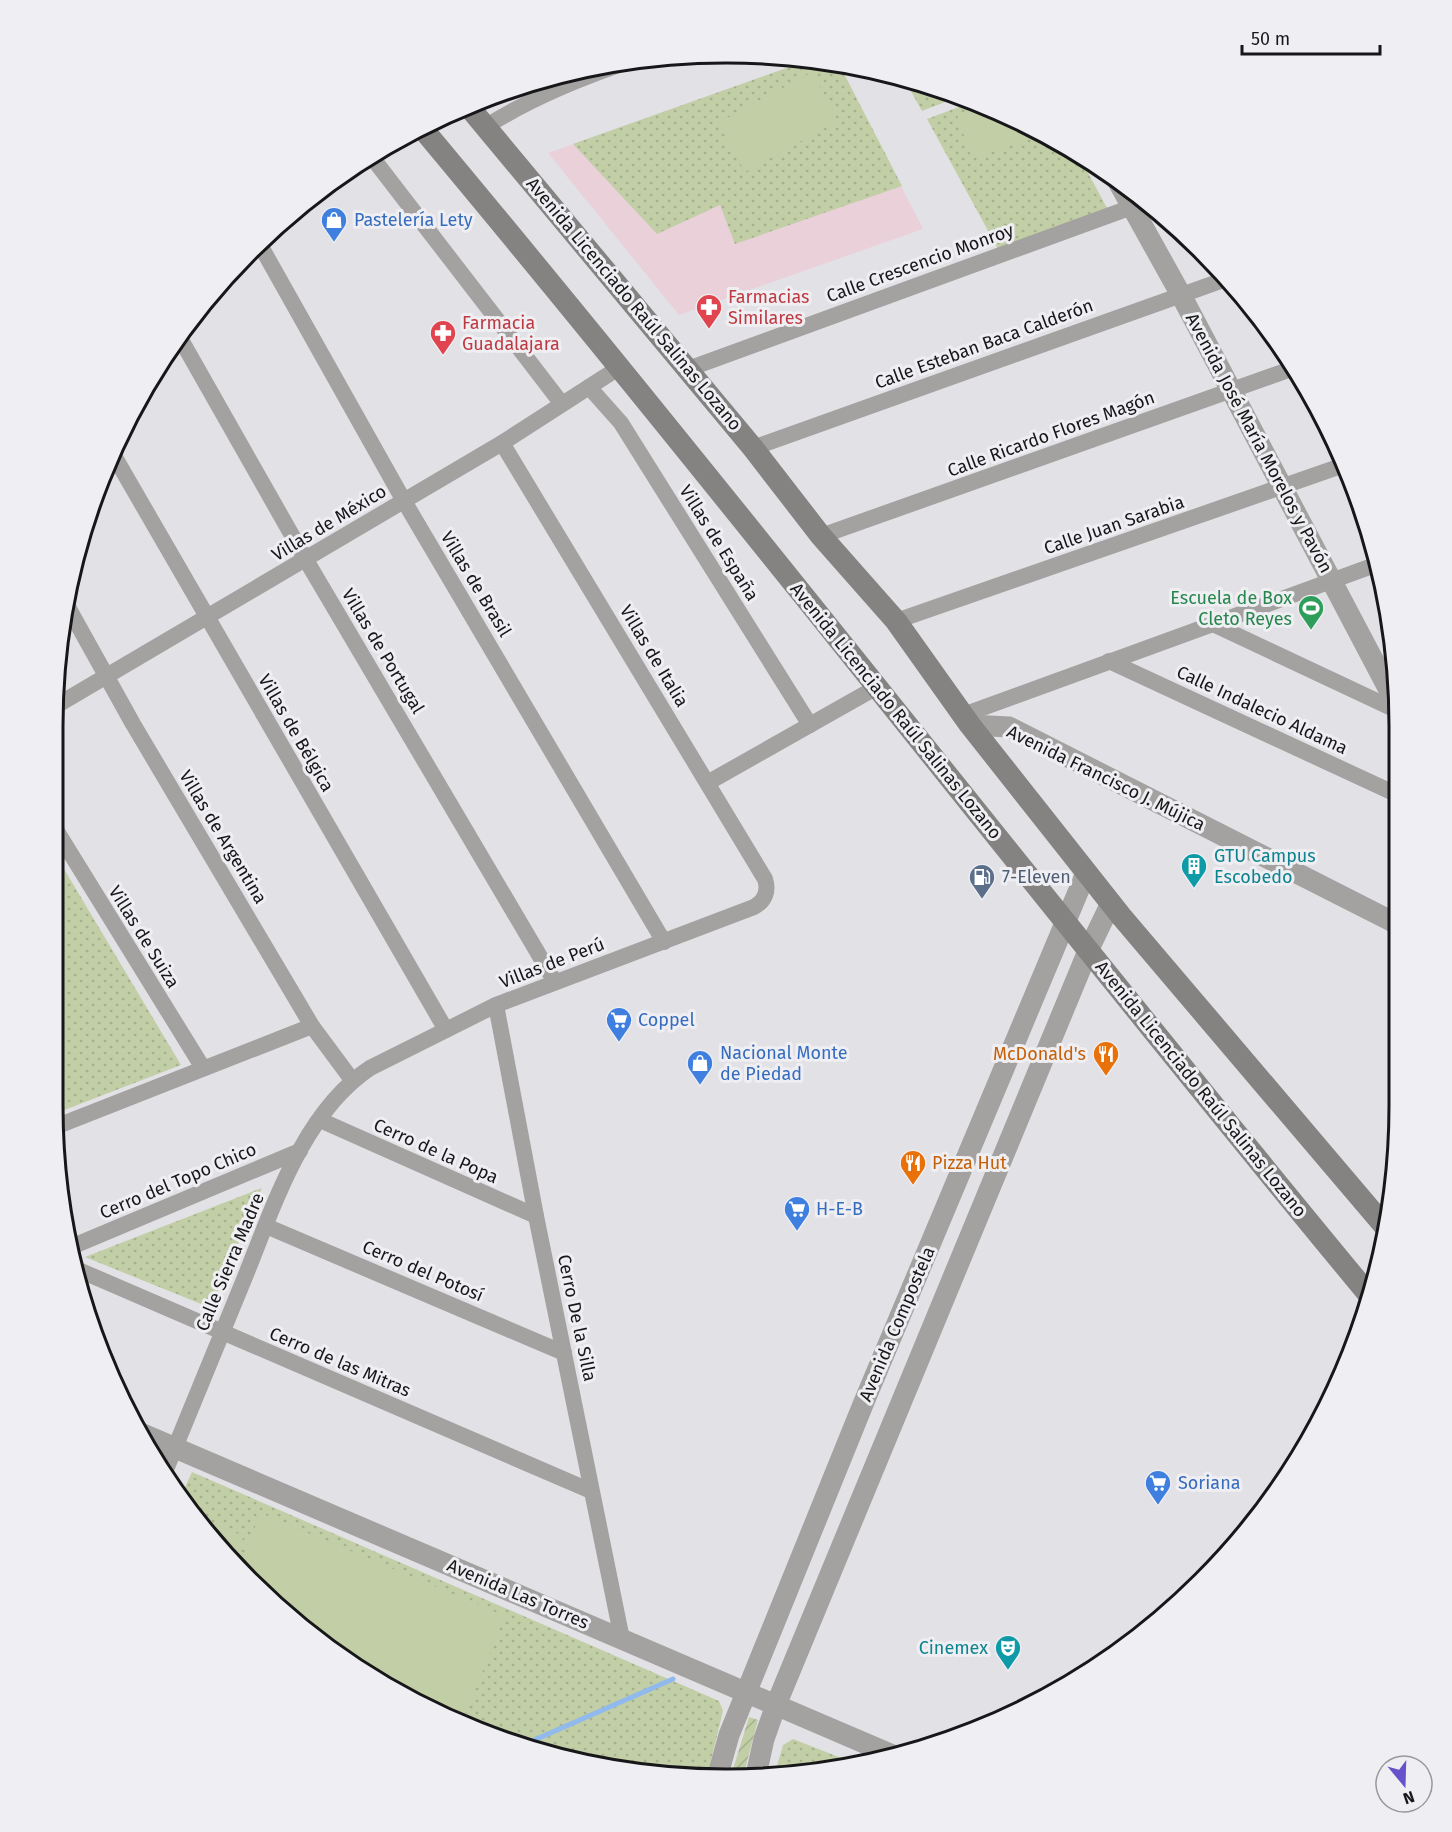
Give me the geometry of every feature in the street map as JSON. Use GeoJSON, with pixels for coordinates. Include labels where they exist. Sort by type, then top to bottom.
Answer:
{"type":"FeatureCollection","features":[{"type":"Feature","properties":{"kind":"main road","name":"Avenida Licenciado Raúl Salinas Lozano"},"geometry":{"type":"LineString","coordinates":[[473,112],[753,448],[821,536],[896,621],[967,720],[1086,873],[1379,1219]]}},
{"type":"Feature","properties":{"kind":"main road","name":"Avenida Licenciado Raúl Salinas Lozano"},"geometry":{"type":"LineString","coordinates":[[427,134],[620,366],[1088,951],[1363,1288]]}},
{"type":"Feature","properties":{"kind":"street"},"geometry":{"type":"LineString","coordinates":[[485,127],[520,105],[566,83]]}},
{"type":"Feature","properties":{"kind":"street"},"geometry":{"type":"LineString","coordinates":[[377,163],[562,404]]}},
{"type":"Feature","properties":{"kind":"street","name":"Calle Crescencio Monroy"},"geometry":{"type":"LineString","coordinates":[[688,369],[1141,210]]}},
{"type":"Feature","properties":{"kind":"street","name":"Avenida José María Morelos y Pavón"},"geometry":{"type":"LineString","coordinates":[[1141,210],[1181,295],[1331,580],[1385,665]]}},
{"type":"Feature","properties":{"kind":"street","name":"Villas de Brasil"},"geometry":{"type":"LineString","coordinates":[[264,251],[404,501],[664,942]]}},
{"type":"Feature","properties":{"kind":"street","name":"Calle Esteban Baca Calderón"},"geometry":{"type":"LineString","coordinates":[[753,448],[1218,282]]}},
{"type":"Feature","properties":{"kind":"street","name":"Villas de Portugal"},"geometry":{"type":"LineString","coordinates":[[184,345],[306,560],[555,982]]}},
{"type":"Feature","properties":{"kind":"street","name":"Villas de México"},"geometry":{"type":"LineString","coordinates":[[64,701],[502,443],[620,366]]}},
{"type":"Feature","properties":{"kind":"street","name":"Calle Ricardo Flores Magón"},"geometry":{"type":"LineString","coordinates":[[821,536],[1285,371]]}},
{"type":"Feature","properties":{"kind":"street","name":"Villas de España"},"geometry":{"type":"LineString","coordinates":[[589,387],[621,423],[810,725]]}},
{"type":"Feature","properties":{"kind":"street","name":"Villas de Italia"},"geometry":{"type":"LineString","coordinates":[[502,443],[708,782],[765,879],[767,891]]}},
{"type":"Feature","properties":{"kind":"street","name":"Villas de Bélgica"},"geometry":{"type":"LineString","coordinates":[[118,461],[446,1030]]}},
{"type":"Feature","properties":{"kind":"street","name":"Calle Juan Sarabia"},"geometry":{"type":"LineString","coordinates":[[896,621],[1337,468]]}},
{"type":"Feature","properties":{"kind":"street"},"geometry":{"type":"LineString","coordinates":[[967,720],[1109,662],[1369,567]]}},
{"type":"Feature","properties":{"kind":"street","name":"Villas de Argentina"},"geometry":{"type":"LineString","coordinates":[[73,616],[312,1026],[352,1080]]}},
{"type":"Feature","properties":{"kind":"street"},"geometry":{"type":"LineString","coordinates":[[1213,624],[1389,705]]}},
{"type":"Feature","properties":{"kind":"street","name":"Calle Indalecio Aldama"},"geometry":{"type":"LineString","coordinates":[[1109,662],[1389,791]]}},
{"type":"Feature","properties":{"kind":"street"},"geometry":{"type":"LineString","coordinates":[[708,782],[877,687]]}},
{"type":"Feature","properties":{"kind":"street","name":"Avenida Francisco J. Mújica"},"geometry":{"type":"LineString","coordinates":[[967,720],[1009,727],[1389,920]]}},
{"type":"Feature","properties":{"kind":"street","name":"Villas de Suiza"},"geometry":{"type":"LineString","coordinates":[[63,848],[203,1068]]}},
{"type":"Feature","properties":{"kind":"street","name":"Avenida Compostela"},"geometry":{"type":"LineString","coordinates":[[720,1769],[729,1736],[864,1402],[1086,873]]}},
{"type":"Feature","properties":{"kind":"street","name":"Villas de Perú"},"geometry":{"type":"LineString","coordinates":[[352,1080],[370,1068],[496,1005],[754,907],[767,891]]}},
{"type":"Feature","properties":{"kind":"street","name":"Avenida Compostela"},"geometry":{"type":"LineString","coordinates":[[757,1768],[764,1739],[776,1705],[1088,951],[1111,903]]}},
{"type":"Feature","properties":{"kind":"street","name":"Cerro De la Silla"},"geometry":{"type":"LineString","coordinates":[[496,1005],[536,1216],[622,1639]]}},
{"type":"Feature","properties":{"kind":"street"},"geometry":{"type":"LineString","coordinates":[[63,1124],[312,1026]]}},
{"type":"Feature","properties":{"kind":"street","name":"Calle Sierra Madre"},"geometry":{"type":"LineString","coordinates":[[169,1464],[221,1333],[300,1151],[320,1120],[352,1080]]}},
{"type":"Feature","properties":{"kind":"street","name":"Cerro de la Popa"},"geometry":{"type":"LineString","coordinates":[[320,1120],[536,1216]]}},
{"type":"Feature","properties":{"kind":"street","name":"Cerro del Topo Chico"},"geometry":{"type":"LineString","coordinates":[[78,1244],[300,1151]]}},
{"type":"Feature","properties":{"kind":"street"},"geometry":{"type":"LineString","coordinates":[[942,1217],[972,1229]]}},
{"type":"Feature","properties":{"kind":"street","name":"Cerro del Potosí"},"geometry":{"type":"LineString","coordinates":[[266,1226],[564,1353]]}},
{"type":"Feature","properties":{"kind":"street","name":"Cerro de las Mitras"},"geometry":{"type":"LineString","coordinates":[[85,1273],[591,1491]]}},
{"type":"Feature","properties":{"kind":"street"},"geometry":{"type":"LineString","coordinates":[[864,1402],[895,1415]]}},
{"type":"Feature","properties":{"kind":"street","name":"Avenida Las Torres"},"geometry":{"type":"LineString","coordinates":[[152,1438],[881,1750]]}},
{"type":"Feature","properties":{"kind":"shaded area"},"geometry":{"type":"Polygon","coordinates":[[[791,66],[844,74],[923,229],[679,315],[548,153],[791,66]]]}},
{"type":"Feature","properties":{"kind":"green space"},"geometry":{"type":"Polygon","coordinates":[[[791,66],[813,69],[844,74],[902,186],[735,244],[720,205],[657,234],[573,144],[791,66]]]}},
{"type":"Feature","properties":{"kind":"green space"},"geometry":{"type":"Polygon","coordinates":[[[812,72],[838,121],[745,172],[718,123],[812,72]]]}},
{"type":"Feature","properties":{"kind":"green space"},"geometry":{"type":"Polygon","coordinates":[[[910,90],[947,101],[922,111],[910,90]]]}},
{"type":"Feature","properties":{"kind":"green space"},"geometry":{"type":"Polygon","coordinates":[[[961,106],[1019,131],[1087,170],[1108,210],[998,249],[927,119],[961,106]]]}},
{"type":"Feature","properties":{"kind":"green space"},"geometry":{"type":"Polygon","coordinates":[[[971,110],[1031,138],[972,159],[957,115],[971,110]]]}},
{"type":"Feature","properties":{"kind":"green space"},"geometry":{"type":"Polygon","coordinates":[[[63,867],[181,1065],[63,1110],[63,867]]]}},
{"type":"Feature","properties":{"kind":"green space"},"geometry":{"type":"Polygon","coordinates":[[[262,1188],[211,1308],[85,1257],[262,1188]]]}},
{"type":"Feature","properties":{"kind":"green space"},"geometry":{"type":"Polygon","coordinates":[[[192,1472],[719,1701],[723,1711],[709,1769],[639,1763],[554,1746],[472,1719],[433,1701],[358,1657],[322,1632],[289,1604],[257,1575],[228,1543],[185,1488],[192,1472]]]}},
{"type":"Feature","properties":{"kind":"green space"},"geometry":{"type":"Polygon","coordinates":[[[261,1513],[505,1616],[465,1716],[394,1680],[322,1632],[257,1575],[242,1558],[261,1513]]]}},
{"type":"Feature","properties":{"kind":"green space"},"geometry":{"type":"Polygon","coordinates":[[[210,1522],[244,1536],[236,1552],[210,1522]]]}},
{"type":"Feature","properties":{"kind":"green space"},"geometry":{"type":"Polygon","coordinates":[[[749,1717],[758,1720],[745,1769],[733,1769],[749,1717]]]}},
{"type":"Feature","properties":{"kind":"green space"},"geometry":{"type":"Polygon","coordinates":[[[793,1739],[842,1758],[777,1767],[783,1745],[793,1739]]]}},
{"type":"Feature","properties":{"kind":"waterway"},"geometry":{"type":"LineString","coordinates":[[534,1740],[673,1679]]}},
{"type":"Feature","properties":{"kind":"place","name":"Pastelería Lety"},"geometry":{"type":"Point","coordinates":[334,243]}},
{"type":"Feature","properties":{"kind":"place","name":"Farmacias Similares"},"geometry":{"type":"Point","coordinates":[709,330]}},
{"type":"Feature","properties":{"kind":"place","name":"Farmacia Guadalajara"},"geometry":{"type":"Point","coordinates":[443,356]}},
{"type":"Feature","properties":{"kind":"place","name":"Escuela de Box Cleto Reyes"},"geometry":{"type":"Point","coordinates":[1311,631]}},
{"type":"Feature","properties":{"kind":"place","name":"GTU Campus Escobedo"},"geometry":{"type":"Point","coordinates":[1194,889]}},
{"type":"Feature","properties":{"kind":"place","name":"7-Eleven"},"geometry":{"type":"Point","coordinates":[982,900]}},
{"type":"Feature","properties":{"kind":"place","name":"Coppel"},"geometry":{"type":"Point","coordinates":[619,1043]}},
{"type":"Feature","properties":{"kind":"place","name":"McDonald's"},"geometry":{"type":"Point","coordinates":[1106,1077]}},
{"type":"Feature","properties":{"kind":"place","name":"Nacional Monte de Piedad"},"geometry":{"type":"Point","coordinates":[700,1086]}},
{"type":"Feature","properties":{"kind":"place","name":"Pizza Hut"},"geometry":{"type":"Point","coordinates":[913,1186]}},
{"type":"Feature","properties":{"kind":"place","name":"H-E-B"},"geometry":{"type":"Point","coordinates":[797,1232]}},
{"type":"Feature","properties":{"kind":"place","name":"Soriana"},"geometry":{"type":"Point","coordinates":[1158,1506]}},
{"type":"Feature","properties":{"kind":"place","name":"Cinemex"},"geometry":{"type":"Point","coordinates":[1008,1671]}}]}
